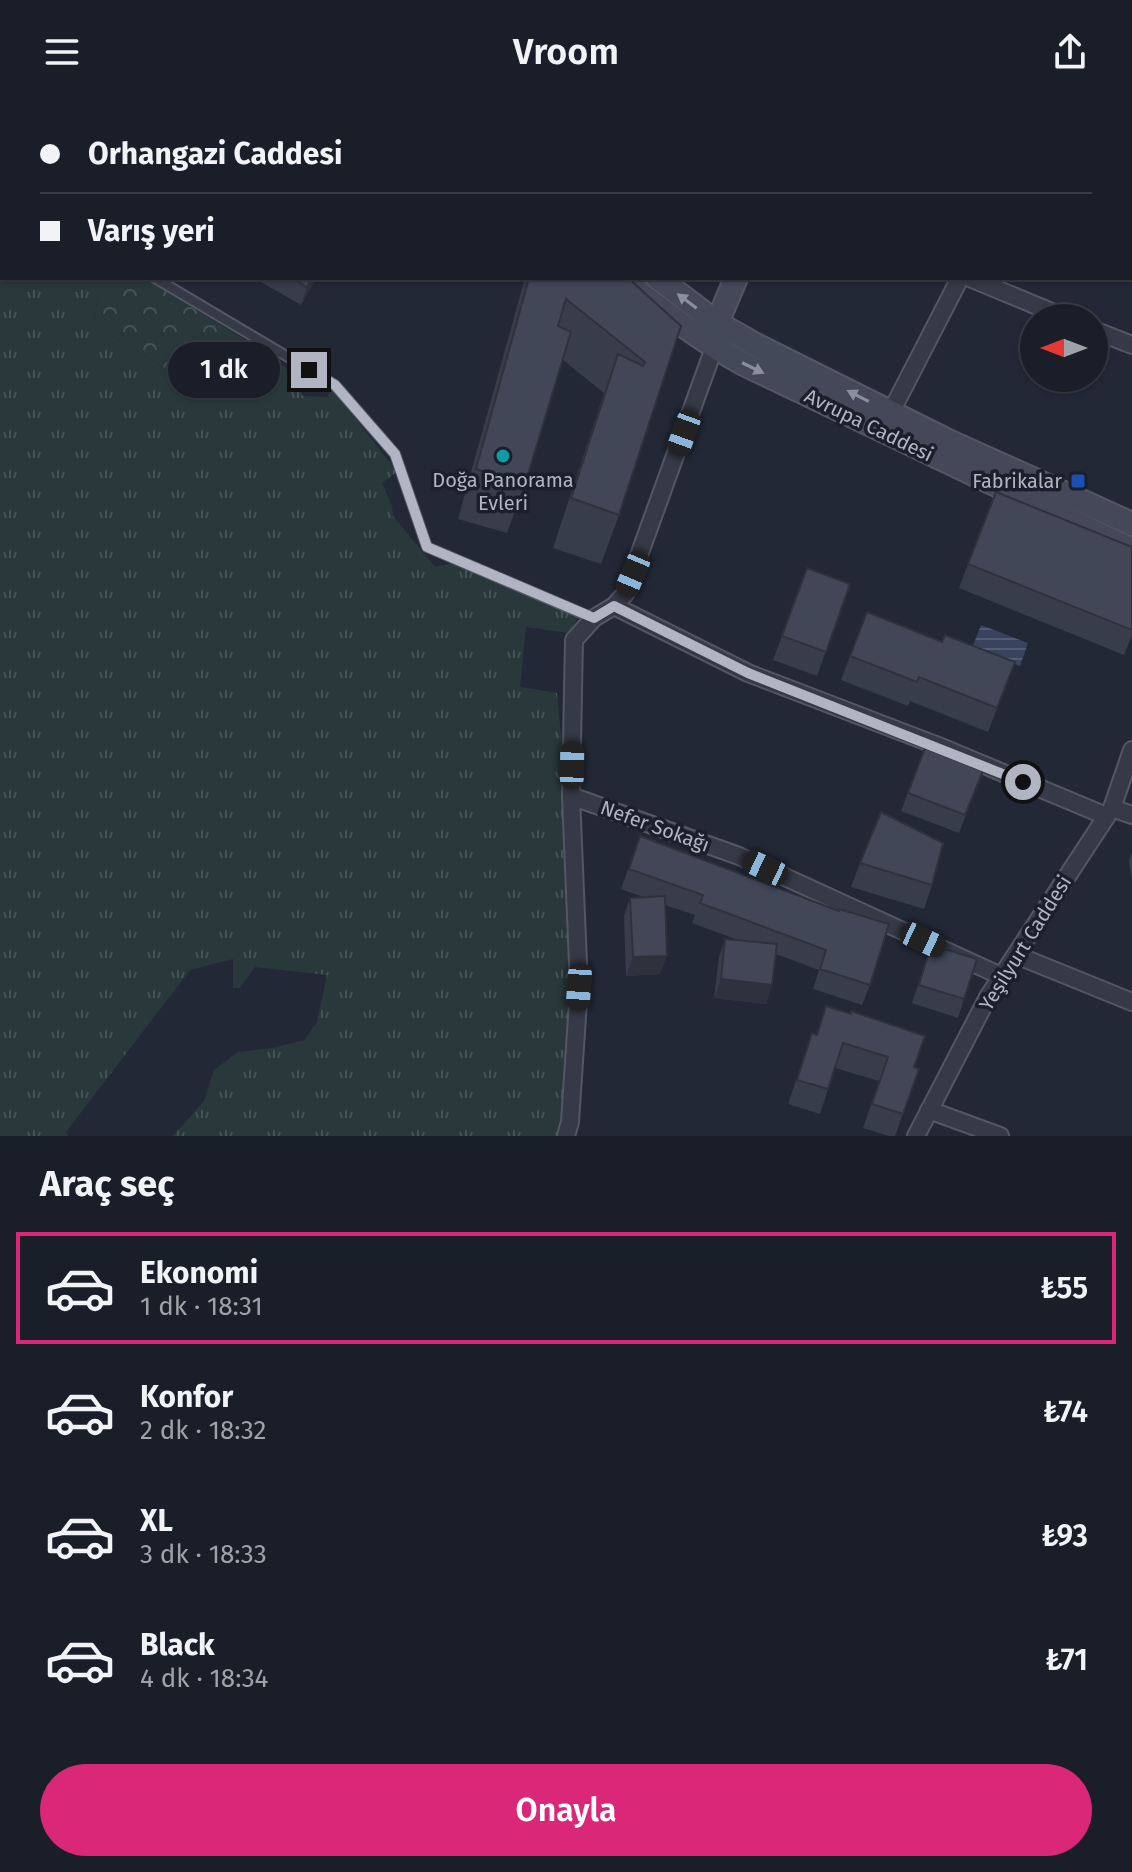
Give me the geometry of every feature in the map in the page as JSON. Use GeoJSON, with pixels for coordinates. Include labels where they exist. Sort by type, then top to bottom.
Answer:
{"type":"FeatureCollection","features":[{"type":"Feature","properties":{"kind":"main road","name":"Avrupa Caddesi"},"geometry":{"type":"LineString","coordinates":[[623,280],[714,348],[1132,550]]}},
{"type":"Feature","properties":{"kind":"main road","name":"Avrupa Caddesi"},"geometry":{"type":"LineString","coordinates":[[661,280],[717,323],[891,412],[1132,524]]}},
{"type":"Feature","properties":{"kind":"main road"},"geometry":{"type":"LineString","coordinates":[[717,323],[735,280]]}},
{"type":"Feature","properties":{"kind":"street"},"geometry":{"type":"LineString","coordinates":[[891,412],[959,280]]}},
{"type":"Feature","properties":{"kind":"street"},"geometry":{"type":"LineString","coordinates":[[975,280],[1032,304]]}},
{"type":"Feature","properties":{"kind":"street"},"geometry":{"type":"LineString","coordinates":[[1108,336],[1132,345]]}},
{"type":"Feature","properties":{"kind":"street"},"geometry":{"type":"LineString","coordinates":[[566,1136],[570,1122],[579,987],[571,796],[574,640],[594,618],[614,606],[625,594],[714,348]]}},
{"type":"Feature","properties":{"kind":"street"},"geometry":{"type":"LineString","coordinates":[[614,606],[748,673],[1109,812],[1132,815]]}},
{"type":"Feature","properties":{"kind":"street","name":"Yeşilyurt Caddesi"},"geometry":{"type":"LineString","coordinates":[[916,1136],[1001,976],[1109,812],[1132,750]]}},
{"type":"Feature","properties":{"kind":"street","name":"Nefer Sokağı"},"geometry":{"type":"LineString","coordinates":[[571,796],[739,856],[1001,976]]}},
{"type":"Feature","properties":{"kind":"street"},"geometry":{"type":"LineString","coordinates":[[1016,955],[1132,1002]]}},
{"type":"Feature","properties":{"kind":"street"},"geometry":{"type":"LineString","coordinates":[[929,1110],[1000,1136]]}},
{"type":"Feature","properties":{"kind":"lane"},"geometry":{"type":"LineString","coordinates":[[158,280],[335,385],[395,454],[427,547],[594,618]]}},
{"type":"Feature","properties":{"kind":"green space"},"geometry":{"type":"Polygon","coordinates":[[[0,280],[100,280],[94,324],[171,372],[273,357],[288,370],[303,396],[327,397],[332,388],[397,472],[382,483],[393,516],[435,567],[453,563],[579,616],[569,633],[526,627],[520,687],[557,693],[566,792],[572,985],[562,1136],[173,1136],[204,1101],[214,1070],[238,1052],[304,1040],[317,1022],[327,975],[255,967],[240,988],[233,988],[233,959],[190,970],[66,1132],[68,1136],[0,1136],[0,280]]]}},
{"type":"Feature","properties":{"kind":"green space"},"geometry":{"type":"Polygon","coordinates":[[[100,280],[147,280],[273,357],[171,372],[94,324],[100,280]]]}},
{"type":"Feature","properties":{"kind":"water"},"geometry":{"type":"Polygon","coordinates":[[[981,625],[1028,643],[1020,666],[972,648],[981,625]]]}},
{"type":"Feature","properties":{"kind":"building"},"geometry":{"type":"Polygon","coordinates":[[[295,280],[311,280],[307,287],[295,280]]]}},
{"type":"Feature","properties":{"kind":"building","name":"Doğa Panorama Evleri"},"geometry":{"type":"Polygon","coordinates":[[[528,280],[630,280],[681,326],[619,515],[571,498],[618,354],[643,366],[645,362],[566,299],[558,326],[571,332],[525,484],[476,469],[528,280]]]}},
{"type":"Feature","properties":{"kind":"building"},"geometry":{"type":"Polygon","coordinates":[[[996,492],[1132,547],[1132,630],[968,564],[996,492]]]}},
{"type":"Feature","properties":{"kind":"building"},"geometry":{"type":"Polygon","coordinates":[[[807,568],[850,584],[826,652],[782,636],[807,568]]]}},
{"type":"Feature","properties":{"kind":"building"},"geometry":{"type":"Polygon","coordinates":[[[867,612],[942,642],[945,635],[1015,662],[997,708],[919,677],[917,682],[850,656],[867,612]]]}},
{"type":"Feature","properties":{"kind":"building"},"geometry":{"type":"Polygon","coordinates":[[[925,748],[983,771],[965,815],[908,793],[925,748]]]}},
{"type":"Feature","properties":{"kind":"building"},"geometry":{"type":"Polygon","coordinates":[[[881,812],[943,843],[932,885],[860,863],[881,812]]]}},
{"type":"Feature","properties":{"kind":"building"},"geometry":{"type":"Polygon","coordinates":[[[640,836],[839,911],[889,924],[870,985],[820,969],[826,950],[700,903],[703,895],[629,869],[640,836]]]}},
{"type":"Feature","properties":{"kind":"building"},"geometry":{"type":"Polygon","coordinates":[[[665,896],[667,956],[633,957],[630,898],[665,896]]]}},
{"type":"Feature","properties":{"kind":"building"},"geometry":{"type":"Polygon","coordinates":[[[725,939],[777,944],[772,985],[721,979],[725,939]]]}},
{"type":"Feature","properties":{"kind":"building"},"geometry":{"type":"Polygon","coordinates":[[[931,945],[977,959],[964,999],[919,985],[931,945]]]}},
{"type":"Feature","properties":{"kind":"building"},"geometry":{"type":"Polygon","coordinates":[[[826,1006],[851,1014],[851,1011],[925,1036],[914,1067],[919,1069],[903,1114],[872,1104],[888,1057],[843,1043],[828,1089],[797,1080],[812,1033],[817,1035],[826,1006]]]}},
{"type":"Feature","properties":{"kind":"place","name":"Doğa Panorama Evleri"},"geometry":{"type":"Point","coordinates":[503,456]}},
{"type":"Feature","properties":{"kind":"place","name":"Fabrikalar"},"geometry":{"type":"Point","coordinates":[1078,481]}},
{"type":"Feature","properties":{"kind":"route"},"geometry":{"type":"LineString","coordinates":[[309,370],[335,385],[395,454],[427,547],[594,618],[614,606],[748,673],[1023,782]]}}]}
